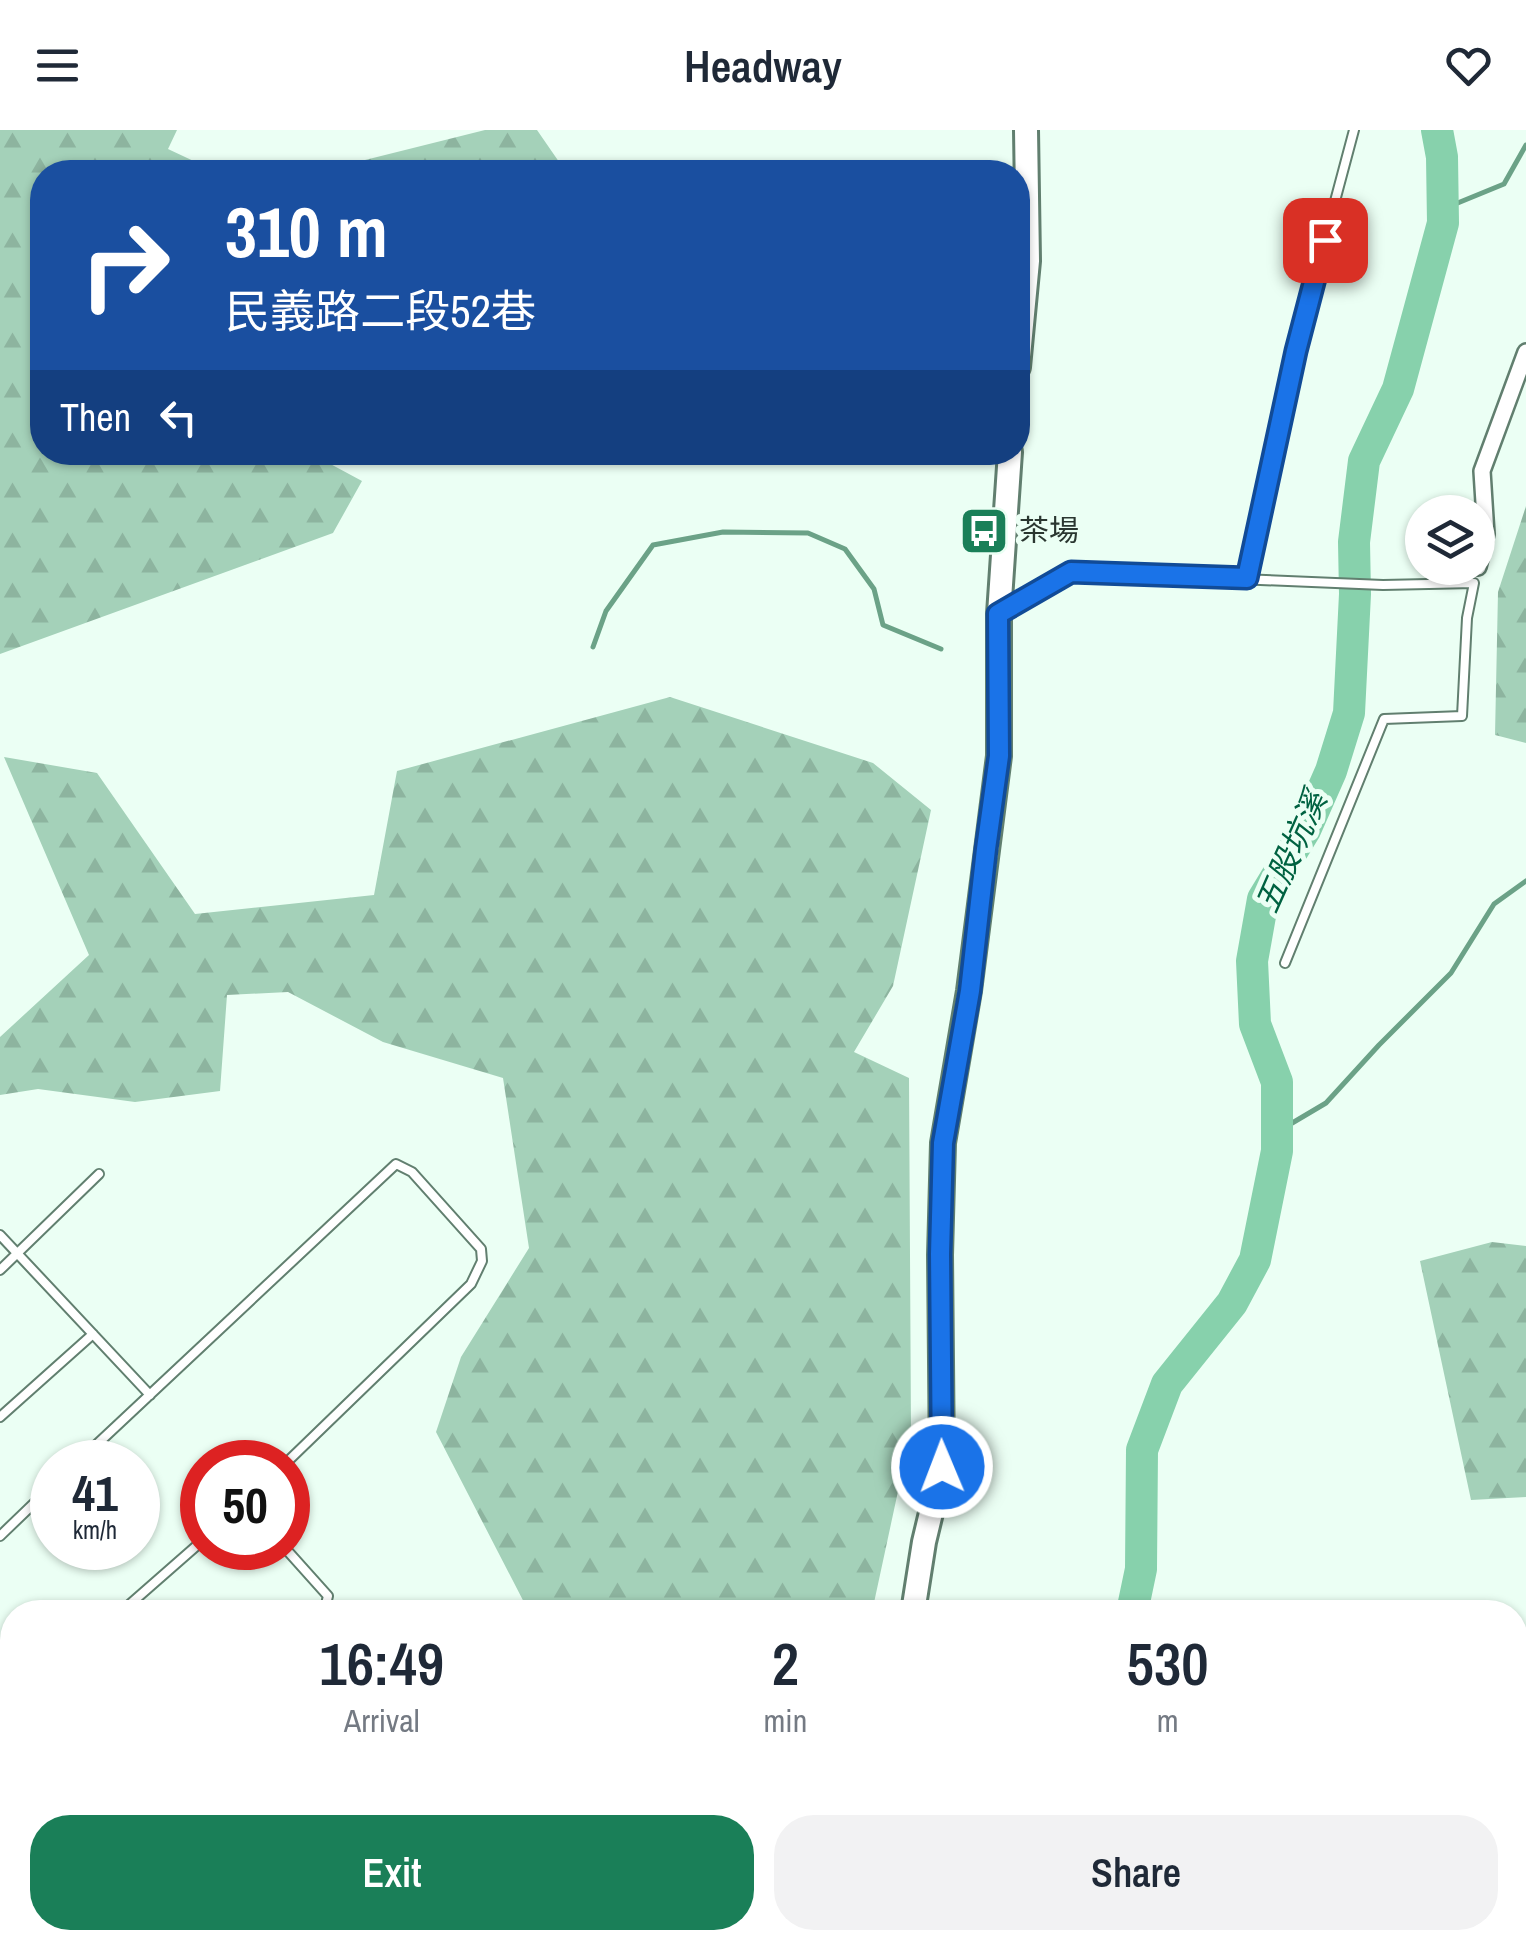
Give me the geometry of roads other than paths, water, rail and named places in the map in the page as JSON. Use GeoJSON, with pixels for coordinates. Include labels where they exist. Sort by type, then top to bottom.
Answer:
{"type":"FeatureCollection","features":[{"type":"Feature","properties":{"kind":"main road"},"geometry":{"type":"LineString","coordinates":[[1026,130],[1026,160]]}},
{"type":"Feature","properties":{"kind":"main road"},"geometry":{"type":"LineString","coordinates":[[916,1600],[924,1542],[942,1467],[943,1143],[970,991],[999,756],[998,614],[1009,465]]}},
{"type":"Feature","properties":{"kind":"street"},"geometry":{"type":"LineString","coordinates":[[1483,495],[1482,472],[1526,352]]}},
{"type":"Feature","properties":{"kind":"lane"},"geometry":{"type":"LineString","coordinates":[[1247,578],[1296,351],[1354,130]]}},
{"type":"Feature","properties":{"kind":"lane"},"geometry":{"type":"LineString","coordinates":[[998,614],[1071,572],[1383,585],[1405,582]]}},
{"type":"Feature","properties":{"kind":"lane"},"geometry":{"type":"LineString","coordinates":[[1284,963],[1384,719],[1462,716],[1467,618],[1473,585]]}},
{"type":"Feature","properties":{"kind":"lane"},"geometry":{"type":"LineString","coordinates":[[102,1440],[396,1164],[412,1172],[482,1249],[482,1261],[471,1284],[310,1440]]}},
{"type":"Feature","properties":{"kind":"lane"},"geometry":{"type":"LineString","coordinates":[[0,1270],[99,1174]]}},
{"type":"Feature","properties":{"kind":"lane"},"geometry":{"type":"LineString","coordinates":[[0,1235],[150,1395]]}},
{"type":"Feature","properties":{"kind":"lane"},"geometry":{"type":"LineString","coordinates":[[0,1417],[93,1334]]}},
{"type":"Feature","properties":{"kind":"lane"},"geometry":{"type":"LineString","coordinates":[[0,1536],[30,1507]]}},
{"type":"Feature","properties":{"kind":"lane"},"geometry":{"type":"LineString","coordinates":[[134,1600],[180,1560]]}},
{"type":"Feature","properties":{"kind":"lane"},"geometry":{"type":"LineString","coordinates":[[305,1570],[328,1596],[327,1600]]}},
{"type":"Feature","properties":{"kind":"waterway","name":"五股坑溪"},"geometry":{"type":"LineString","coordinates":[[1135,1600],[1141,1569],[1142,1450],[1167,1384],[1232,1303],[1255,1260],[1277,1151],[1277,1082],[1255,1024],[1252,961],[1263,899],[1305,830],[1331,771],[1349,713],[1354,542],[1364,461],[1398,389],[1443,223],[1442,157],[1437,130]]}},
{"type":"Feature","properties":{"kind":"waterway"},"geometry":{"type":"LineString","coordinates":[[1443,209],[1504,184],[1526,145]]}},
{"type":"Feature","properties":{"kind":"waterway"},"geometry":{"type":"LineString","coordinates":[[593,647],[606,611],[653,545],[723,532],[808,533],[845,549],[874,589],[883,625],[941,649]]}},
{"type":"Feature","properties":{"kind":"waterway"},"geometry":{"type":"LineString","coordinates":[[1277,1132],[1326,1103],[1451,973],[1494,904],[1526,881]]}},
{"type":"Feature","properties":{"kind":"place","name":"茶場"},"geometry":{"type":"Point","coordinates":[984,531]}}]}
